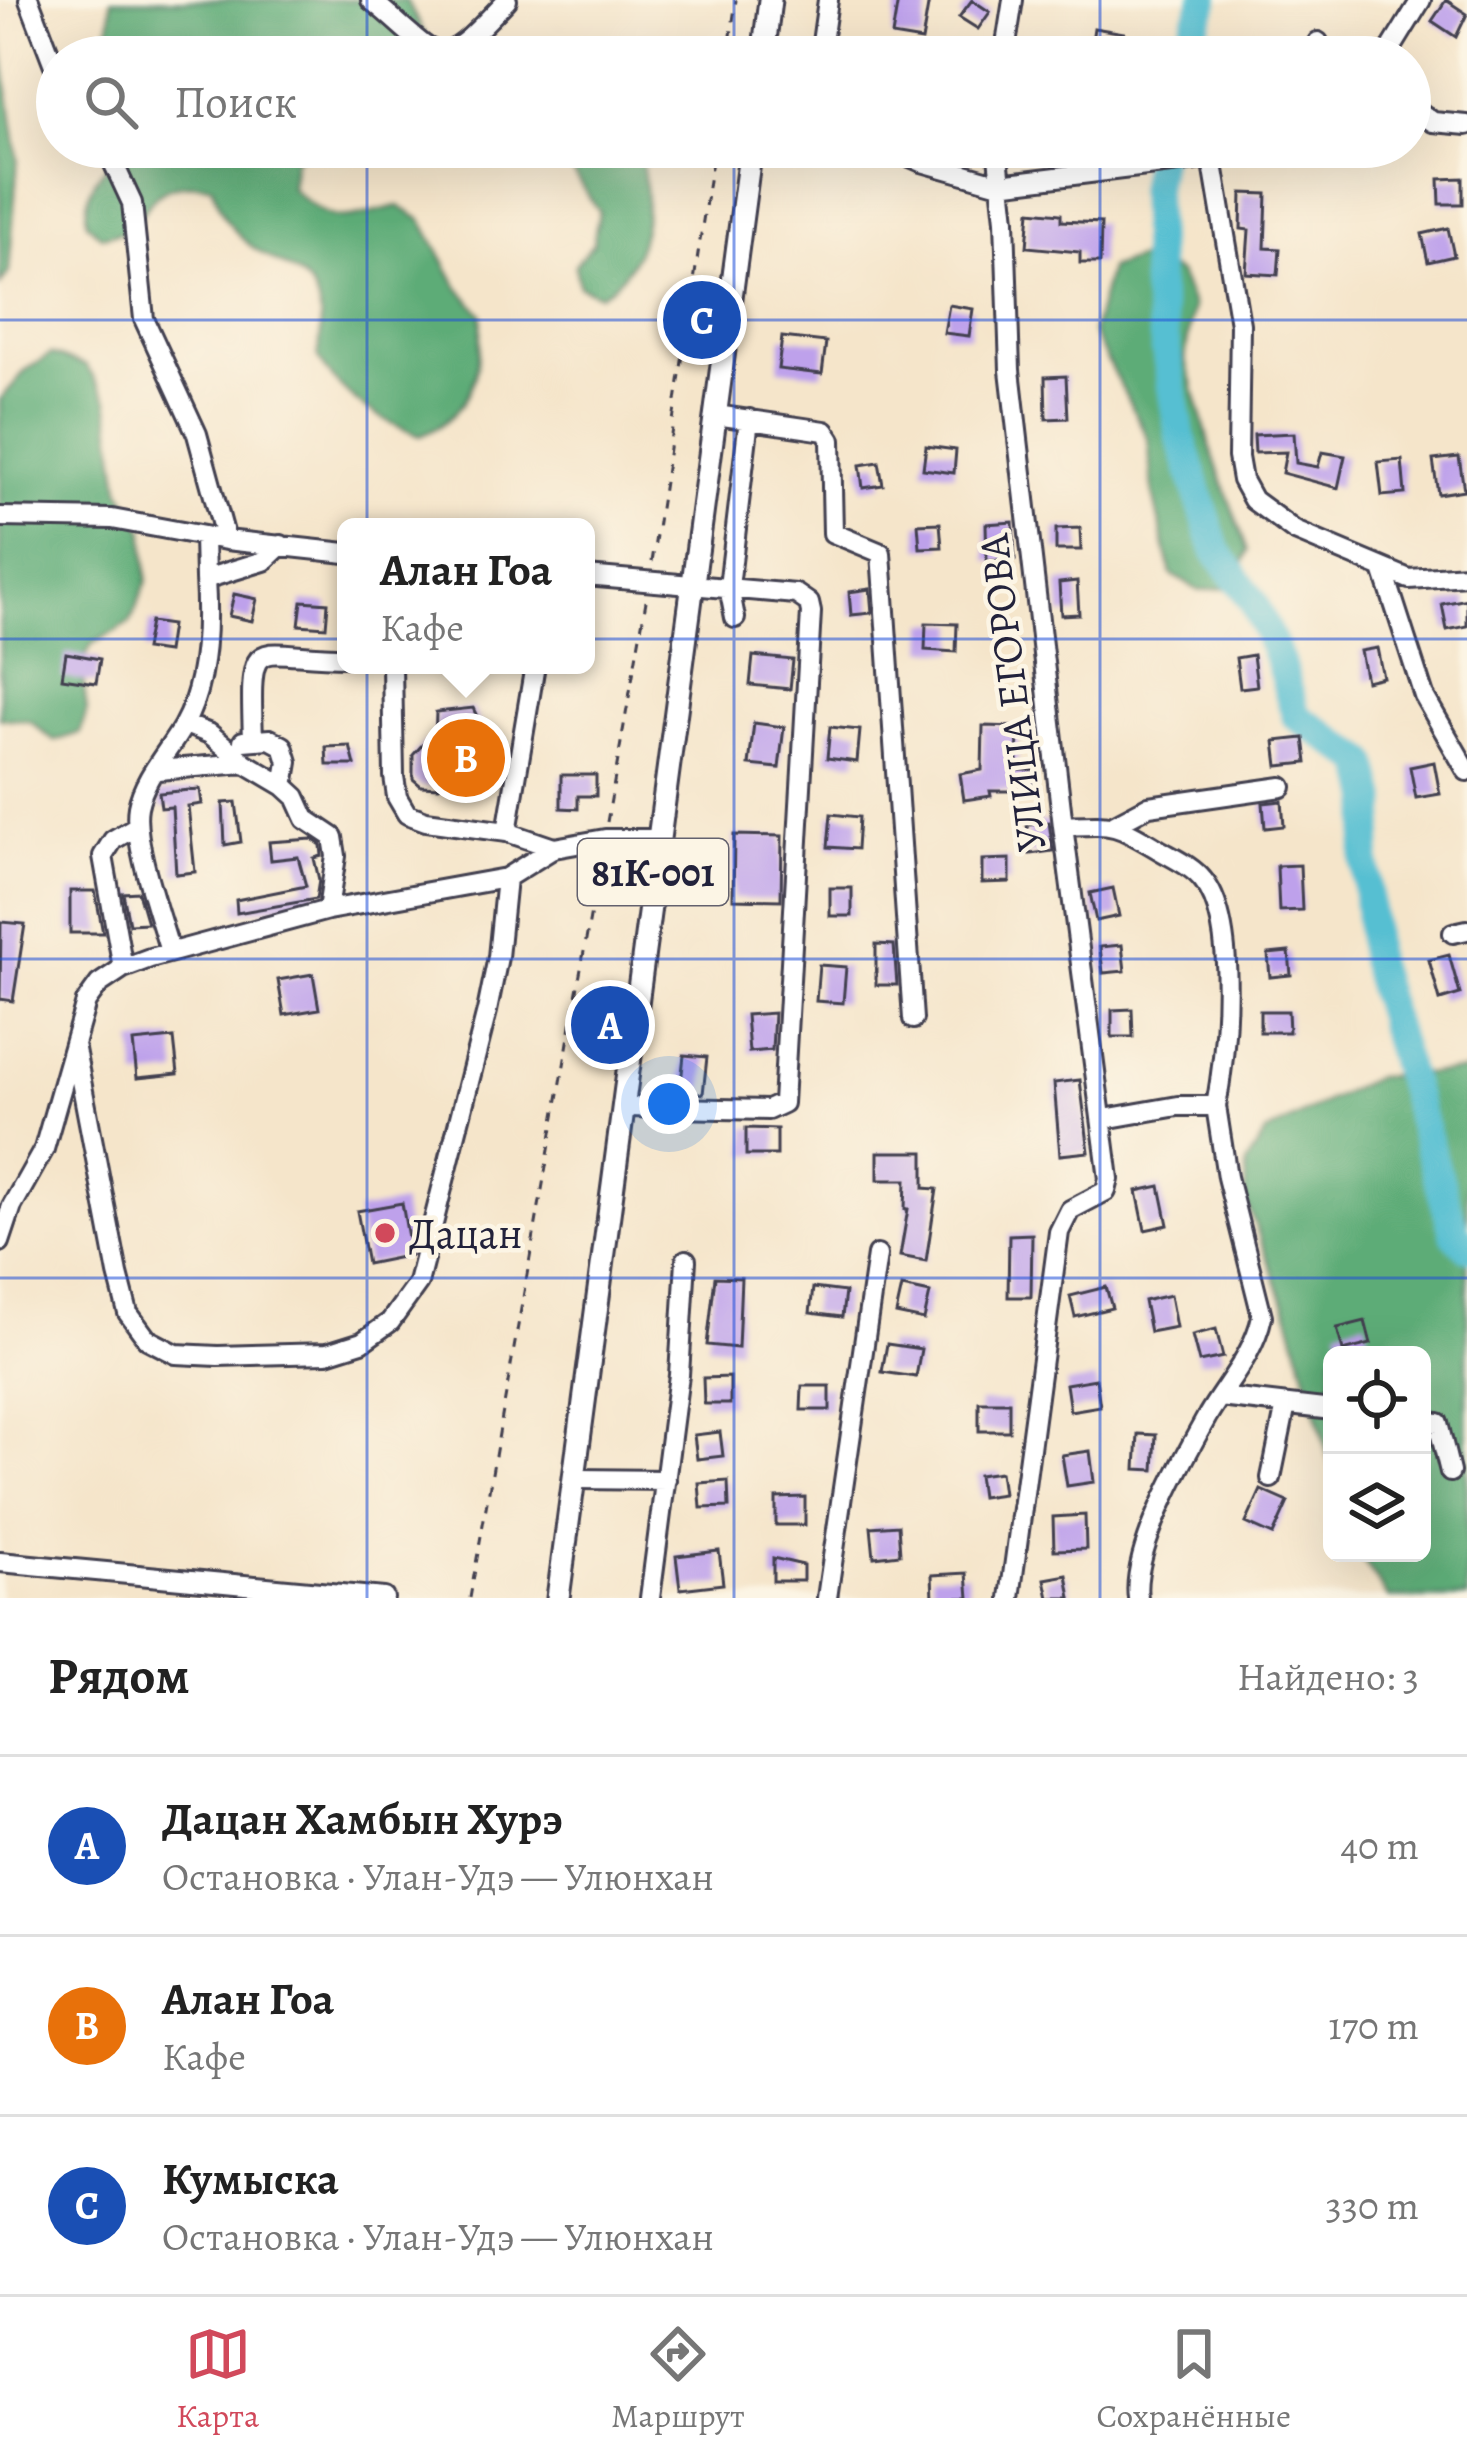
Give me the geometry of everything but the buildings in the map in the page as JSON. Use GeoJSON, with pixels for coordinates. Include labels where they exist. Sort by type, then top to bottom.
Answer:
{"type":"FeatureCollection","features":[{"type":"Feature","properties":{"kind":"main road"},"geometry":{"type":"LineString","coordinates":[[766,36],[770,0]]}},
{"type":"Feature","properties":{"kind":"main road","name":"81К-001"},"geometry":{"type":"LineString","coordinates":[[558,1598],[748,168]]}},
{"type":"Feature","properties":{"kind":"street"},"geometry":{"type":"LineString","coordinates":[[29,0],[40,36]]}},
{"type":"Feature","properties":{"kind":"street"},"geometry":{"type":"LineString","coordinates":[[371,0],[410,36]]}},
{"type":"Feature","properties":{"kind":"street"},"geometry":{"type":"LineString","coordinates":[[474,36],[508,0]]}},
{"type":"Feature","properties":{"kind":"street"},"geometry":{"type":"LineString","coordinates":[[823,36],[828,0]]}},
{"type":"Feature","properties":{"kind":"street"},"geometry":{"type":"LineString","coordinates":[[1007,36],[1013,0]]}},
{"type":"Feature","properties":{"kind":"street"},"geometry":{"type":"LineString","coordinates":[[1398,36],[1421,0]]}},
{"type":"Feature","properties":{"kind":"street"},"geometry":{"type":"LineString","coordinates":[[1431,121],[1467,125]]}},
{"type":"Feature","properties":{"kind":"street"},"geometry":{"type":"LineString","coordinates":[[116,168],[132,203],[144,319],[197,434],[226,540]]}},
{"type":"Feature","properties":{"kind":"street"},"geometry":{"type":"LineString","coordinates":[[943,168],[1000,184],[1130,168]]}},
{"type":"Feature","properties":{"kind":"street","name":"УЛИЦА ЕГОРОВА"},"geometry":{"type":"LineString","coordinates":[[999,168],[1010,370],[1109,1178],[1106,1191],[1070,1210],[1059,1232],[1010,1598]]}},
{"type":"Feature","properties":{"kind":"street"},"geometry":{"type":"LineString","coordinates":[[1214,168],[1240,324],[1238,457],[1241,480],[1252,500],[1294,531],[1408,579],[1467,575]]}},
{"type":"Feature","properties":{"kind":"street"},"geometry":{"type":"LineString","coordinates":[[716,415],[825,431],[831,440],[833,533],[873,547],[882,558],[913,1019]]}},
{"type":"Feature","properties":{"kind":"street"},"geometry":{"type":"LineString","coordinates":[[735,618],[729,587],[749,419]]}},
{"type":"Feature","properties":{"kind":"street"},"geometry":{"type":"LineString","coordinates":[[0,517],[112,519],[226,540],[337,552]]}},
{"type":"Feature","properties":{"kind":"street"},"geometry":{"type":"LineString","coordinates":[[170,952],[137,826],[145,785],[185,724],[208,626],[204,536]]}},
{"type":"Feature","properties":{"kind":"street"},"geometry":{"type":"LineString","coordinates":[[205,579],[264,562],[281,545]]}},
{"type":"Feature","properties":{"kind":"street"},"geometry":{"type":"LineString","coordinates":[[1383,569],[1424,695],[1461,744],[1467,771]]}},
{"type":"Feature","properties":{"kind":"street"},"geometry":{"type":"LineString","coordinates":[[595,577],[796,594],[809,603],[811,612],[785,1094],[776,1108],[768,1110],[626,1107]]}},
{"type":"Feature","properties":{"kind":"street"},"geometry":{"type":"LineString","coordinates":[[253,739],[252,671],[258,659],[269,651],[337,656]]}},
{"type":"Feature","properties":{"kind":"street"},"geometry":{"type":"LineString","coordinates":[[392,674],[394,776],[397,797],[407,814],[507,832],[554,848]]}},
{"type":"Feature","properties":{"kind":"street"},"geometry":{"type":"LineString","coordinates":[[507,832],[533,674]]}},
{"type":"Feature","properties":{"kind":"street"},"geometry":{"type":"LineString","coordinates":[[185,724],[227,745],[245,763],[284,786],[296,797],[306,819],[333,837],[336,856],[328,910]]}},
{"type":"Feature","properties":{"kind":"street"},"geometry":{"type":"LineString","coordinates":[[227,745],[270,739],[283,746],[288,762],[284,786]]}},
{"type":"Feature","properties":{"kind":"street"},"geometry":{"type":"LineString","coordinates":[[158,770],[245,763]]}},
{"type":"Feature","properties":{"kind":"street"},"geometry":{"type":"LineString","coordinates":[[1063,826],[1115,824],[1149,806],[1282,787]]}},
{"type":"Feature","properties":{"kind":"street"},"geometry":{"type":"LineString","coordinates":[[1115,824],[1194,871],[1207,883],[1216,906],[1227,1016],[1216,1106],[1226,1177],[1262,1316],[1258,1337],[1220,1397],[1142,1550],[1138,1598]]}},
{"type":"Feature","properties":{"kind":"street"},"geometry":{"type":"LineString","coordinates":[[122,968],[103,856],[113,841],[137,826]]}},
{"type":"Feature","properties":{"kind":"street"},"geometry":{"type":"LineString","coordinates":[[0,1241],[12,1206],[44,1149],[86,1002],[99,984],[122,968],[328,910],[506,878],[554,848],[604,839],[657,838]]}},
{"type":"Feature","properties":{"kind":"street"},"geometry":{"type":"LineString","coordinates":[[74,1044],[118,1274],[128,1313],[147,1339],[176,1354],[218,1356],[327,1353],[362,1342],[390,1322],[418,1283],[491,993],[506,878]]}},
{"type":"Feature","properties":{"kind":"street"},"geometry":{"type":"LineString","coordinates":[[1104,1120],[1148,1109],[1216,1106]]}},
{"type":"Feature","properties":{"kind":"street"},"geometry":{"type":"LineString","coordinates":[[827,1598],[877,1255]]}},
{"type":"Feature","properties":{"kind":"street"},"geometry":{"type":"LineString","coordinates":[[650,1598],[679,1375],[686,1260]]}},
{"type":"Feature","properties":{"kind":"street"},"geometry":{"type":"LineString","coordinates":[[1220,1397],[1323,1409]]}},
{"type":"Feature","properties":{"kind":"street"},"geometry":{"type":"LineString","coordinates":[[1271,1478],[1286,1405]]}},
{"type":"Feature","properties":{"kind":"street"},"geometry":{"type":"LineString","coordinates":[[1431,1422],[1438,1423],[1450,1472]]}},
{"type":"Feature","properties":{"kind":"street"},"geometry":{"type":"LineString","coordinates":[[577,1479],[666,1480]]}},
{"type":"Feature","properties":{"kind":"street"},"geometry":{"type":"LineString","coordinates":[[0,1562],[384,1598]]}},
{"type":"Feature","properties":{"kind":"street"},"geometry":{"type":"LineString","coordinates":[[119,1576],[123,1598]]}},
{"type":"Feature","properties":{"kind":"path"},"geometry":{"type":"LineString","coordinates":[[731,36],[736,0]]}},
{"type":"Feature","properties":{"kind":"path"},"geometry":{"type":"LineString","coordinates":[[470,1598],[649,582],[711,168]]}},
{"type":"Feature","properties":{"kind":"green space"},"geometry":{"type":"Polygon","coordinates":[[[111,0],[406,0],[426,36],[108,36],[111,0]]]}},
{"type":"Feature","properties":{"kind":"green space"},"geometry":{"type":"Polygon","coordinates":[[[0,32],[18,159],[9,272],[0,285],[0,32]]]}},
{"type":"Feature","properties":{"kind":"green space"},"geometry":{"type":"Polygon","coordinates":[[[294,168],[291,188],[330,215],[352,217],[399,206],[422,220],[458,287],[482,314],[476,370],[464,402],[439,426],[420,436],[376,414],[351,396],[318,358],[321,324],[309,284],[245,241],[225,217],[212,186],[171,187],[154,198],[131,231],[101,236],[87,223],[86,211],[102,171],[294,168]]]}},
{"type":"Feature","properties":{"kind":"green space"},"geometry":{"type":"Polygon","coordinates":[[[570,168],[642,168],[643,232],[629,267],[600,295],[579,286],[575,265],[593,243],[599,212],[570,168]]]}},
{"type":"Feature","properties":{"kind":"green space"},"geometry":{"type":"Polygon","coordinates":[[[1148,255],[1179,274],[1193,307],[1185,358],[1213,456],[1248,551],[1234,587],[1199,591],[1171,574],[1153,494],[1148,438],[1092,332],[1109,269],[1148,255]]]}},
{"type":"Feature","properties":{"kind":"green space"},"geometry":{"type":"Polygon","coordinates":[[[51,354],[86,366],[108,400],[120,488],[144,531],[147,581],[130,623],[92,644],[81,666],[87,710],[80,733],[54,741],[30,721],[0,718],[0,400],[26,370],[51,354]]]}},
{"type":"Feature","properties":{"kind":"green space"},"geometry":{"type":"Polygon","coordinates":[[[1467,1071],[1467,1598],[1388,1598],[1365,1562],[1431,1562],[1431,1346],[1323,1346],[1323,1437],[1290,1318],[1245,1199],[1246,1164],[1266,1133],[1375,1077],[1467,1071]]]}},
{"type":"Feature","properties":{"kind":"waterway"},"geometry":{"type":"LineString","coordinates":[[1192,36],[1205,0]]}},
{"type":"Feature","properties":{"kind":"waterway"},"geometry":{"type":"LineString","coordinates":[[1156,168],[1152,190],[1156,289],[1180,435],[1216,550],[1253,601],[1280,662],[1296,716],[1365,762],[1374,800],[1365,860],[1373,960],[1455,1234],[1467,1246]]}},
{"type":"Feature","properties":{"kind":"place","name":"Кумыска"},"geometry":{"type":"Point","coordinates":[702,320]}},
{"type":"Feature","properties":{"kind":"place","name":"Алан Гоа"},"geometry":{"type":"Point","coordinates":[466,758]}},
{"type":"Feature","properties":{"kind":"place","name":"Дацан Хамбын Хурэ"},"geometry":{"type":"Point","coordinates":[610,1025]}},
{"type":"Feature","properties":{"kind":"place","name":"Дацан"},"geometry":{"type":"Point","coordinates":[385,1233]}}]}
